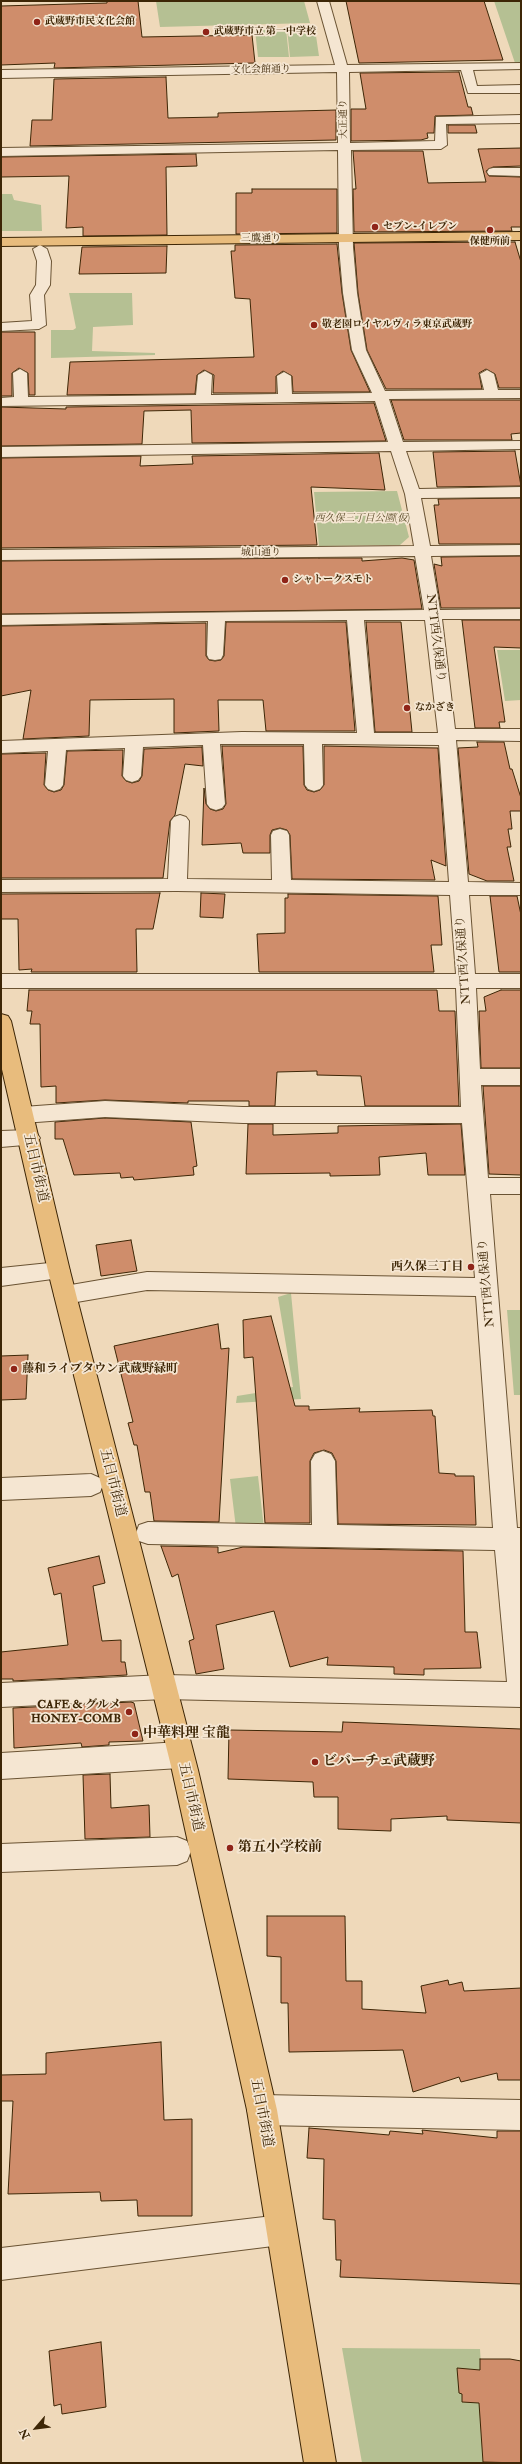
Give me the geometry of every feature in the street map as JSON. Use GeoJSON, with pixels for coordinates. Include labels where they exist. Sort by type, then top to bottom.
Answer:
{"type":"FeatureCollection","features":[{"type":"Feature","properties":{"kind":"main road","name":"三鷹通り"},"geometry":{"type":"LineString","coordinates":[[1,242],[521,236]]}},
{"type":"Feature","properties":{"kind":"main road","name":"五日市街道"},"geometry":{"type":"LineString","coordinates":[[1,1021],[62,1283],[164,1687],[262,2110],[320,2463]]}},
{"type":"Feature","properties":{"kind":"street","name":"大正通り"},"geometry":{"type":"LineString","coordinates":[[323,1],[342,69],[346,239]]}},
{"type":"Feature","properties":{"kind":"street"},"geometry":{"type":"LineString","coordinates":[[466,66],[472,90],[521,89]]}},
{"type":"Feature","properties":{"kind":"street","name":"文化会館通り"},"geometry":{"type":"LineString","coordinates":[[1,74],[521,66]]}},
{"type":"Feature","properties":{"kind":"street"},"geometry":{"type":"LineString","coordinates":[[1,152],[441,145],[440,120],[521,119]]}},
{"type":"Feature","properties":{"kind":"street"},"geometry":{"type":"LineString","coordinates":[[493,172],[521,172]]}},
{"type":"Feature","properties":{"kind":"street","name":"NTT西久保通り"},"geometry":{"type":"LineString","coordinates":[[346,239],[350,293],[359,350],[380,396],[413,494],[433,615],[447,737],[466,981],[469,1077],[478,1186],[513,1539],[521,1694]]}},
{"type":"Feature","properties":{"kind":"street"},"geometry":{"type":"LineString","coordinates":[[1,327],[39,325],[37,295],[43,284],[44,261],[40,249]]}},
{"type":"Feature","properties":{"kind":"street"},"geometry":{"type":"LineString","coordinates":[[20,373],[21,401]]}},
{"type":"Feature","properties":{"kind":"street"},"geometry":{"type":"LineString","coordinates":[[487,374],[492,394]]}},
{"type":"Feature","properties":{"kind":"street"},"geometry":{"type":"LineString","coordinates":[[203,399],[205,375]]}},
{"type":"Feature","properties":{"kind":"street"},"geometry":{"type":"LineString","coordinates":[[284,376],[284,398]]}},
{"type":"Feature","properties":{"kind":"street"},"geometry":{"type":"LineString","coordinates":[[1,402],[521,394]]}},
{"type":"Feature","properties":{"kind":"street"},"geometry":{"type":"LineString","coordinates":[[1,452],[521,445]]}},
{"type":"Feature","properties":{"kind":"street"},"geometry":{"type":"LineString","coordinates":[[413,494],[521,492]]}},
{"type":"Feature","properties":{"kind":"street","name":"城山通り"},"geometry":{"type":"LineString","coordinates":[[1,555],[521,550]]}},
{"type":"Feature","properties":{"kind":"street"},"geometry":{"type":"LineString","coordinates":[[1,620],[217,616],[521,614]]}},
{"type":"Feature","properties":{"kind":"street"},"geometry":{"type":"LineString","coordinates":[[215,655],[217,616]]}},
{"type":"Feature","properties":{"kind":"street"},"geometry":{"type":"LineString","coordinates":[[355,616],[366,738]]}},
{"type":"Feature","properties":{"kind":"street"},"geometry":{"type":"LineString","coordinates":[[1,746],[57,746],[313,738],[447,737],[520,740]]}},
{"type":"Feature","properties":{"kind":"street"},"geometry":{"type":"LineString","coordinates":[[313,738],[314,785]]}},
{"type":"Feature","properties":{"kind":"street"},"geometry":{"type":"LineString","coordinates":[[211,740],[216,804]]}},
{"type":"Feature","properties":{"kind":"street"},"geometry":{"type":"LineString","coordinates":[[132,776],[134,743]]}},
{"type":"Feature","properties":{"kind":"street"},"geometry":{"type":"LineString","coordinates":[[54,785],[57,746]]}},
{"type":"Feature","properties":{"kind":"street"},"geometry":{"type":"LineString","coordinates":[[177,885],[180,821]]}},
{"type":"Feature","properties":{"kind":"street"},"geometry":{"type":"LineString","coordinates":[[280,836],[282,887]]}},
{"type":"Feature","properties":{"kind":"street"},"geometry":{"type":"LineString","coordinates":[[1,886],[177,885],[521,889]]}},
{"type":"Feature","properties":{"kind":"street"},"geometry":{"type":"LineString","coordinates":[[1,982],[521,981]]}},
{"type":"Feature","properties":{"kind":"street"},"geometry":{"type":"LineString","coordinates":[[469,1077],[521,1077]]}},
{"type":"Feature","properties":{"kind":"street"},"geometry":{"type":"LineString","coordinates":[[1,1139],[26,1126],[105,1109],[244,1115],[472,1115]]}},
{"type":"Feature","properties":{"kind":"street"},"geometry":{"type":"LineString","coordinates":[[478,1186],[521,1186]]}},
{"type":"Feature","properties":{"kind":"street"},"geometry":{"type":"LineString","coordinates":[[1,1277],[62,1283],[147,1282],[487,1287]]}},
{"type":"Feature","properties":{"kind":"street"},"geometry":{"type":"LineString","coordinates":[[323,1461],[325,1536]]}},
{"type":"Feature","properties":{"kind":"street"},"geometry":{"type":"LineString","coordinates":[[1,1489],[91,1485]]}},
{"type":"Feature","properties":{"kind":"street"},"geometry":{"type":"LineString","coordinates":[[148,1533],[513,1539]]}},
{"type":"Feature","properties":{"kind":"street"},"geometry":{"type":"LineString","coordinates":[[1,1695],[164,1687],[521,1694]]}},
{"type":"Feature","properties":{"kind":"street"},"geometry":{"type":"LineString","coordinates":[[1,1766],[180,1755]]}},
{"type":"Feature","properties":{"kind":"street"},"geometry":{"type":"LineString","coordinates":[[1,1858],[177,1851]]}},
{"type":"Feature","properties":{"kind":"street"},"geometry":{"type":"LineString","coordinates":[[262,2110],[521,2115]]}},
{"type":"Feature","properties":{"kind":"street"},"geometry":{"type":"LineString","coordinates":[[1,2264],[281,2230]]}},
{"type":"Feature","properties":{"kind":"green space"},"geometry":{"type":"Polygon","coordinates":[[[156,1],[304,1],[310,23],[160,27],[156,1]]]}},
{"type":"Feature","properties":{"kind":"green space"},"geometry":{"type":"Polygon","coordinates":[[[494,1],[521,1],[521,63],[515,63],[494,1]]]}},
{"type":"Feature","properties":{"kind":"green space"},"geometry":{"type":"Polygon","coordinates":[[[286,29],[289,57],[258,57],[255,30],[286,29]]]}},
{"type":"Feature","properties":{"kind":"green space"},"geometry":{"type":"Polygon","coordinates":[[[287,29],[315,29],[319,56],[290,57],[287,29]]]}},
{"type":"Feature","properties":{"kind":"green space"},"geometry":{"type":"Polygon","coordinates":[[[1,194],[12,194],[14,200],[41,205],[42,231],[1,231],[1,194]]]}},
{"type":"Feature","properties":{"kind":"green space"},"geometry":{"type":"Polygon","coordinates":[[[69,293],[132,293],[133,325],[93,327],[92,351],[155,353],[155,355],[51,358],[51,330],[73,330],[76,328],[69,293]]]}},
{"type":"Feature","properties":{"kind":"green space","name":"西久保三丁目公園(仮)"},"geometry":{"type":"Polygon","coordinates":[[[397,491],[409,537],[400,545],[319,546],[314,492],[397,491]]]}},
{"type":"Feature","properties":{"kind":"green space"},"geometry":{"type":"Polygon","coordinates":[[[497,650],[521,650],[521,700],[505,701],[497,650]]]}},
{"type":"Feature","properties":{"kind":"green space"},"geometry":{"type":"Polygon","coordinates":[[[291,1293],[301,1399],[236,1403],[237,1396],[293,1387],[278,1297],[291,1293]]]}},
{"type":"Feature","properties":{"kind":"green space"},"geometry":{"type":"Polygon","coordinates":[[[507,1310],[521,1310],[521,1395],[514,1395],[507,1310]]]}},
{"type":"Feature","properties":{"kind":"green space"},"geometry":{"type":"Polygon","coordinates":[[[258,1476],[264,1528],[236,1528],[230,1479],[258,1476]]]}},
{"type":"Feature","properties":{"kind":"green space"},"geometry":{"type":"Polygon","coordinates":[[[342,2348],[480,2349],[487,2463],[362,2463],[342,2348]]]}},
{"type":"Feature","properties":{"kind":"building"},"geometry":{"type":"Polygon","coordinates":[[[107,1],[138,1],[142,37],[252,35],[255,63],[54,68],[55,63],[1,65],[1,6],[107,3],[107,1]]]}},
{"type":"Feature","properties":{"kind":"building"},"geometry":{"type":"Polygon","coordinates":[[[346,1],[484,1],[503,60],[359,63],[346,1]]]}},
{"type":"Feature","properties":{"kind":"building"},"geometry":{"type":"Polygon","coordinates":[[[459,72],[468,107],[471,107],[473,115],[435,116],[434,133],[427,133],[428,138],[421,140],[351,141],[351,109],[366,109],[360,73],[459,72]]]}},
{"type":"Feature","properties":{"kind":"building"},"geometry":{"type":"Polygon","coordinates":[[[166,77],[168,118],[218,117],[218,113],[336,110],[336,140],[30,146],[32,120],[52,120],[54,79],[166,77]]]}},
{"type":"Feature","properties":{"kind":"building"},"geometry":{"type":"Polygon","coordinates":[[[448,125],[475,125],[477,133],[448,133],[448,125]]]}},
{"type":"Feature","properties":{"kind":"building"},"geometry":{"type":"Polygon","coordinates":[[[521,148],[521,166],[493,167],[486,171],[489,176],[521,177],[521,227],[511,227],[512,231],[354,232],[353,189],[356,189],[353,151],[423,151],[428,183],[486,182],[478,149],[521,148]]]}},
{"type":"Feature","properties":{"kind":"building"},"geometry":{"type":"Polygon","coordinates":[[[196,154],[197,166],[166,167],[167,235],[83,236],[83,227],[66,228],[69,176],[1,177],[1,157],[196,154]]]}},
{"type":"Feature","properties":{"kind":"building"},"geometry":{"type":"Polygon","coordinates":[[[252,189],[337,189],[337,233],[236,234],[236,193],[252,193],[252,189]]]}},
{"type":"Feature","properties":{"kind":"building"},"geometry":{"type":"Polygon","coordinates":[[[515,242],[521,262],[521,388],[499,388],[495,374],[486,369],[479,373],[482,389],[386,389],[367,350],[358,293],[354,243],[515,242]]]}},
{"type":"Feature","properties":{"kind":"building"},"geometry":{"type":"Polygon","coordinates":[[[337,244],[342,293],[351,350],[370,392],[293,392],[292,376],[283,371],[276,376],[276,393],[213,393],[214,375],[204,370],[197,375],[195,394],[67,395],[70,362],[254,357],[250,299],[235,298],[231,251],[235,251],[235,245],[337,244]]]}},
{"type":"Feature","properties":{"kind":"building"},"geometry":{"type":"Polygon","coordinates":[[[167,246],[166,273],[79,274],[82,247],[167,246]]]}},
{"type":"Feature","properties":{"kind":"building"},"geometry":{"type":"Polygon","coordinates":[[[1,332],[35,332],[35,395],[29,395],[28,373],[19,368],[12,373],[12,396],[1,396],[1,332]]]}},
{"type":"Feature","properties":{"kind":"building"},"geometry":{"type":"Polygon","coordinates":[[[391,400],[521,400],[521,433],[511,434],[512,440],[404,440],[391,400]]]}},
{"type":"Feature","properties":{"kind":"building"},"geometry":{"type":"Polygon","coordinates":[[[374,403],[386,441],[192,443],[191,410],[144,411],[142,444],[1,446],[1,407],[66,409],[66,407],[374,403]]]}},
{"type":"Feature","properties":{"kind":"building"},"geometry":{"type":"Polygon","coordinates":[[[515,451],[521,486],[437,487],[433,452],[515,451]]]}},
{"type":"Feature","properties":{"kind":"building"},"geometry":{"type":"Polygon","coordinates":[[[379,453],[385,490],[311,487],[317,545],[1,548],[1,458],[141,456],[140,466],[193,464],[192,456],[379,453]]]}},
{"type":"Feature","properties":{"kind":"building"},"geometry":{"type":"Polygon","coordinates":[[[521,498],[521,544],[439,544],[434,505],[439,505],[438,499],[521,498]]]}},
{"type":"Feature","properties":{"kind":"building"},"geometry":{"type":"Polygon","coordinates":[[[521,556],[521,608],[441,608],[434,564],[442,566],[441,557],[521,556]]]}},
{"type":"Feature","properties":{"kind":"building"},"geometry":{"type":"Polygon","coordinates":[[[362,558],[362,561],[402,558],[414,560],[422,609],[1,614],[1,561],[362,558]]]}},
{"type":"Feature","properties":{"kind":"building"},"geometry":{"type":"Polygon","coordinates":[[[462,620],[521,620],[521,648],[494,647],[505,722],[499,722],[500,728],[475,728],[462,620]]]}},
{"type":"Feature","properties":{"kind":"building"},"geometry":{"type":"Polygon","coordinates":[[[226,622],[346,622],[355,731],[266,731],[263,700],[218,700],[219,731],[174,733],[174,699],[90,700],[89,736],[23,739],[31,690],[1,696],[1,626],[206,623],[206,656],[209,660],[215,661],[221,660],[224,656],[226,622]]]}},
{"type":"Feature","properties":{"kind":"building"},"geometry":{"type":"Polygon","coordinates":[[[366,622],[401,622],[412,732],[375,732],[366,622]]]}},
{"type":"Feature","properties":{"kind":"building"},"geometry":{"type":"Polygon","coordinates":[[[477,742],[504,742],[510,769],[512,769],[521,798],[521,811],[510,811],[512,829],[508,829],[511,847],[507,847],[514,881],[487,881],[469,874],[458,748],[478,747],[477,742]]]}},
{"type":"Feature","properties":{"kind":"building"},"geometry":{"type":"Polygon","coordinates":[[[222,746],[303,746],[304,785],[307,790],[314,792],[320,790],[324,785],[324,746],[438,748],[446,866],[431,860],[435,880],[292,879],[290,835],[287,830],[280,828],[272,830],[270,835],[270,853],[243,853],[241,843],[202,845],[204,788],[206,804],[210,809],[216,811],[223,809],[226,804],[222,746]]]}},
{"type":"Feature","properties":{"kind":"building"},"geometry":{"type":"Polygon","coordinates":[[[202,747],[203,766],[185,764],[175,815],[170,821],[163,878],[1,878],[1,754],[46,753],[44,785],[48,790],[54,792],[61,790],[64,785],[67,751],[123,750],[122,776],[126,781],[132,783],[139,781],[142,776],[144,749],[202,747]]]}},
{"type":"Feature","properties":{"kind":"building"},"geometry":{"type":"Polygon","coordinates":[[[160,893],[153,929],[136,929],[137,972],[31,972],[32,969],[19,970],[18,919],[1,919],[1,894],[160,893]]]}},
{"type":"Feature","properties":{"kind":"building"},"geometry":{"type":"Polygon","coordinates":[[[201,893],[225,894],[223,918],[200,917],[201,893]]]}},
{"type":"Feature","properties":{"kind":"building"},"geometry":{"type":"Polygon","coordinates":[[[288,894],[438,896],[442,945],[431,945],[434,972],[259,972],[257,934],[285,933],[285,898],[288,898],[288,894]]]}},
{"type":"Feature","properties":{"kind":"building"},"geometry":{"type":"Polygon","coordinates":[[[490,896],[517,896],[521,915],[521,972],[499,972],[490,896]]]}},
{"type":"Feature","properties":{"kind":"building"},"geometry":{"type":"Polygon","coordinates":[[[29,990],[437,990],[439,1011],[455,1011],[459,1106],[365,1106],[361,1076],[317,1075],[317,1071],[277,1072],[275,1106],[249,1106],[249,1101],[188,1101],[188,1103],[105,1100],[56,1103],[56,1086],[41,1087],[40,1024],[30,1024],[32,1011],[27,1011],[29,990]]]}},
{"type":"Feature","properties":{"kind":"building"},"geometry":{"type":"Polygon","coordinates":[[[501,990],[521,990],[521,1068],[481,1068],[479,1011],[486,1011],[484,997],[501,990]]]}},
{"type":"Feature","properties":{"kind":"building"},"geometry":{"type":"Polygon","coordinates":[[[483,1086],[521,1086],[521,1175],[489,1174],[483,1086]]]}},
{"type":"Feature","properties":{"kind":"building"},"geometry":{"type":"Polygon","coordinates":[[[105,1118],[191,1122],[197,1166],[193,1167],[194,1175],[134,1180],[133,1177],[121,1178],[120,1173],[74,1175],[63,1139],[55,1139],[55,1122],[105,1118]]]}},
{"type":"Feature","properties":{"kind":"building"},"geometry":{"type":"Polygon","coordinates":[[[248,1124],[273,1124],[273,1135],[338,1133],[338,1126],[461,1124],[465,1175],[428,1175],[426,1153],[379,1157],[380,1175],[330,1176],[330,1173],[246,1174],[248,1124]]]}},
{"type":"Feature","properties":{"kind":"building"},"geometry":{"type":"Polygon","coordinates":[[[131,1240],[137,1271],[101,1276],[96,1245],[131,1240]]]}},
{"type":"Feature","properties":{"kind":"building"},"geometry":{"type":"Polygon","coordinates":[[[271,1316],[295,1406],[309,1406],[309,1410],[360,1408],[359,1412],[432,1410],[433,1416],[435,1416],[439,1473],[455,1474],[455,1476],[474,1476],[476,1525],[338,1524],[336,1461],[332,1453],[324,1450],[314,1453],[310,1461],[310,1523],[265,1523],[253,1357],[244,1358],[243,1320],[271,1316]]]}},
{"type":"Feature","properties":{"kind":"building"},"geometry":{"type":"Polygon","coordinates":[[[218,1324],[221,1349],[229,1348],[219,1522],[154,1521],[150,1492],[145,1492],[137,1445],[134,1445],[128,1423],[133,1422],[114,1346],[218,1324]]]}},
{"type":"Feature","properties":{"kind":"building","name":"藤和ライブタウン武蔵野緑町"},"geometry":{"type":"Polygon","coordinates":[[[28,1355],[26,1399],[1,1400],[1,1356],[28,1355]]]}},
{"type":"Feature","properties":{"kind":"building"},"geometry":{"type":"Polygon","coordinates":[[[161,1546],[218,1547],[218,1553],[243,1547],[463,1551],[465,1632],[477,1632],[481,1668],[424,1669],[424,1675],[394,1674],[394,1667],[327,1665],[328,1657],[290,1667],[274,1611],[216,1625],[224,1669],[196,1674],[189,1641],[194,1639],[178,1574],[172,1577],[161,1546]]]}},
{"type":"Feature","properties":{"kind":"building"},"geometry":{"type":"Polygon","coordinates":[[[99,1556],[105,1583],[93,1586],[102,1641],[121,1640],[121,1662],[125,1662],[127,1675],[13,1681],[13,1679],[1,1679],[1,1652],[68,1645],[61,1593],[54,1595],[48,1568],[99,1556]]]}},
{"type":"Feature","properties":{"kind":"building"},"geometry":{"type":"Polygon","coordinates":[[[134,1703],[143,1741],[109,1742],[109,1745],[82,1747],[81,1743],[14,1748],[13,1708],[134,1703]]]}},
{"type":"Feature","properties":{"kind":"building"},"geometry":{"type":"Polygon","coordinates":[[[343,1722],[521,1729],[521,1823],[447,1820],[447,1816],[391,1819],[391,1831],[338,1829],[338,1797],[314,1797],[313,1782],[228,1779],[229,1730],[342,1732],[343,1722]]]}},
{"type":"Feature","properties":{"kind":"building"},"geometry":{"type":"Polygon","coordinates":[[[110,1774],[111,1808],[149,1805],[150,1837],[85,1839],[83,1775],[110,1774]]]}},
{"type":"Feature","properties":{"kind":"building"},"geometry":{"type":"Polygon","coordinates":[[[267,1916],[345,1916],[346,1981],[362,1981],[362,2009],[426,2013],[421,1986],[448,1980],[449,1985],[462,1982],[464,1991],[521,1988],[521,2080],[498,2080],[497,2073],[461,2082],[459,2077],[413,2092],[403,2050],[289,2052],[288,2003],[281,2003],[281,1957],[267,1956],[267,1916]]]}},
{"type":"Feature","properties":{"kind":"building"},"geometry":{"type":"Polygon","coordinates":[[[161,2042],[164,2120],[192,2119],[192,2216],[138,2216],[137,2200],[101,2201],[100,2192],[8,2194],[13,2101],[1,2101],[1,2075],[46,2074],[46,2053],[161,2042]]]}},
{"type":"Feature","properties":{"kind":"building"},"geometry":{"type":"Polygon","coordinates":[[[309,2128],[389,2135],[390,2131],[423,2134],[422,2130],[497,2138],[497,2131],[521,2131],[521,2284],[340,2277],[341,2260],[336,2260],[335,2220],[323,2219],[324,2159],[307,2158],[309,2128]]]}},
{"type":"Feature","properties":{"kind":"building"},"geometry":{"type":"Polygon","coordinates":[[[101,2342],[106,2407],[62,2414],[61,2404],[54,2406],[49,2351],[101,2342]]]}},
{"type":"Feature","properties":{"kind":"building"},"geometry":{"type":"Polygon","coordinates":[[[480,2359],[510,2359],[521,2361],[521,2463],[483,2462],[479,2403],[462,2402],[462,2394],[459,2393],[457,2368],[480,2370],[480,2359]]]}},
{"type":"Feature","properties":{"kind":"place","name":"武蔵野市民文化会館"},"geometry":{"type":"Point","coordinates":[37,22]}},
{"type":"Feature","properties":{"kind":"place","name":"武蔵野市立 第一中学校"},"geometry":{"type":"Point","coordinates":[206,32]}},
{"type":"Feature","properties":{"kind":"place","name":"セブン-イレブン"},"geometry":{"type":"Point","coordinates":[375,227]}},
{"type":"Feature","properties":{"kind":"place","name":"保健所前"},"geometry":{"type":"Point","coordinates":[490,230]}},
{"type":"Feature","properties":{"kind":"place","name":"敬老園ロイヤルヴィラ東京武蔵野"},"geometry":{"type":"Point","coordinates":[314,325]}},
{"type":"Feature","properties":{"kind":"place","name":"シャトークスモト"},"geometry":{"type":"Point","coordinates":[285,580]}},
{"type":"Feature","properties":{"kind":"place","name":"なかざき"},"geometry":{"type":"Point","coordinates":[407,708]}},
{"type":"Feature","properties":{"kind":"place","name":"西久保三丁目"},"geometry":{"type":"Point","coordinates":[471,1267]}},
{"type":"Feature","properties":{"kind":"place","name":"藤和ライブタウン武蔵野緑町"},"geometry":{"type":"Point","coordinates":[14,1369]}},
{"type":"Feature","properties":{"kind":"place","name":"CAFE & グルメ HONEY-COMB"},"geometry":{"type":"Point","coordinates":[129,1712]}},
{"type":"Feature","properties":{"kind":"place","name":"中華料理 宝龍"},"geometry":{"type":"Point","coordinates":[135,1734]}},
{"type":"Feature","properties":{"kind":"place","name":"ビバーチェ武蔵野"},"geometry":{"type":"Point","coordinates":[315,1762]}},
{"type":"Feature","properties":{"kind":"place","name":"第五小学校前"},"geometry":{"type":"Point","coordinates":[230,1848]}}]}
